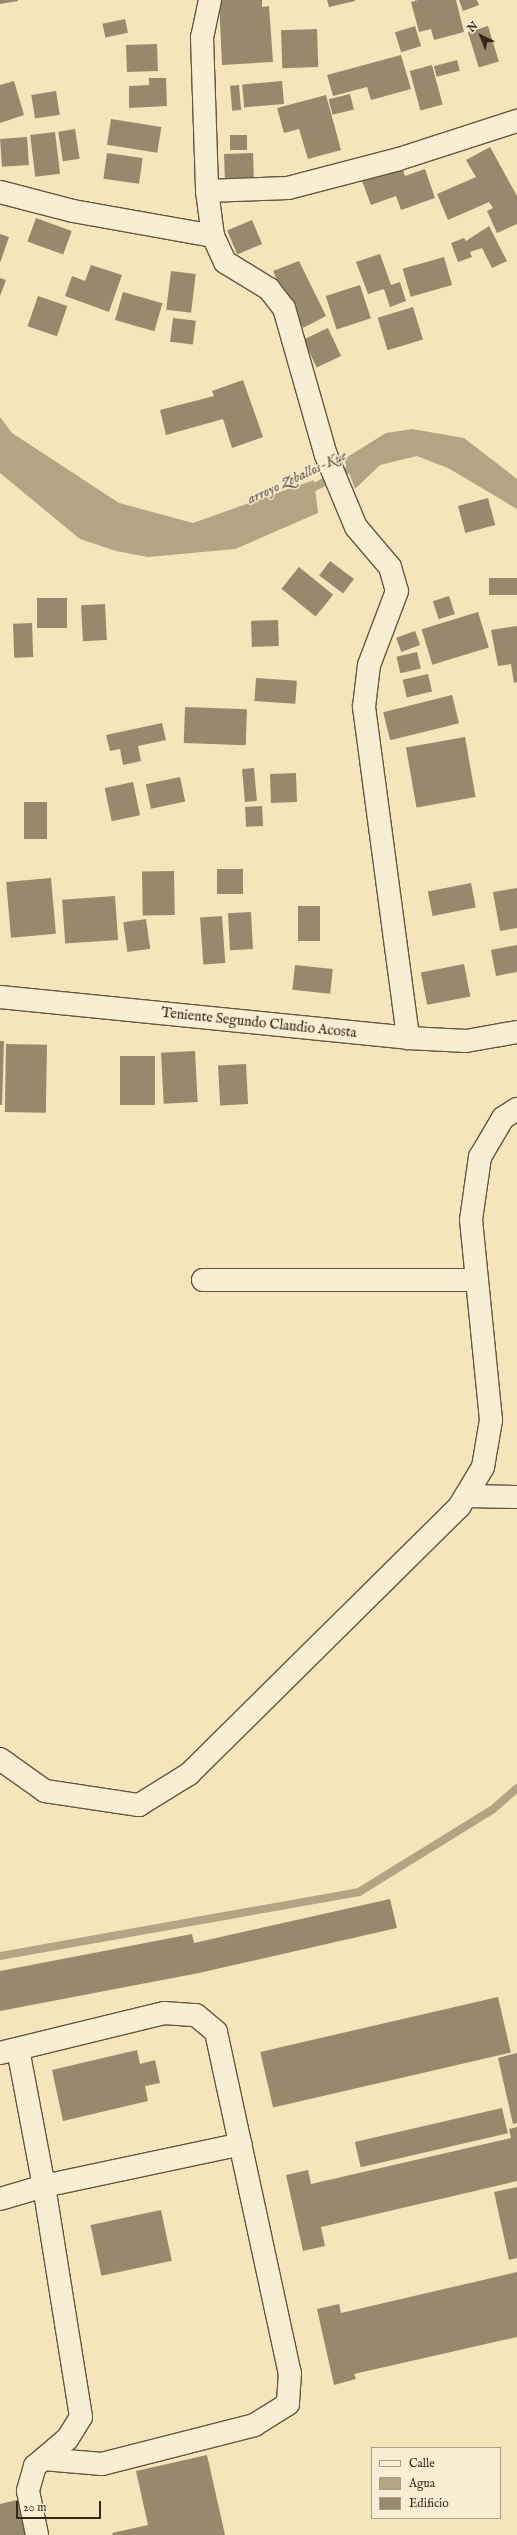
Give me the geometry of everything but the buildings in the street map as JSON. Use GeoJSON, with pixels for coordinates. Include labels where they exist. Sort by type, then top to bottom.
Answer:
{"type":"FeatureCollection","features":[{"type":"Feature","properties":{"kind":"street"},"geometry":{"type":"LineString","coordinates":[[210,0],[202,37],[207,191],[213,236],[225,262],[269,289],[284,308],[326,455],[356,527],[390,567],[397,591],[369,665],[364,707],[408,1038]]}},
{"type":"Feature","properties":{"kind":"street"},"geometry":{"type":"LineString","coordinates":[[207,191],[288,188],[399,159],[517,121]]}},
{"type":"Feature","properties":{"kind":"street"},"geometry":{"type":"LineString","coordinates":[[0,192],[73,211],[213,236]]}},
{"type":"Feature","properties":{"kind":"street","name":"Teniente Segundo Claudio Acosta"},"geometry":{"type":"LineString","coordinates":[[0,997],[408,1038],[466,1041],[517,1032]]}},
{"type":"Feature","properties":{"kind":"street"},"geometry":{"type":"LineString","coordinates":[[0,1758],[45,1791],[139,1805],[189,1774],[459,1507],[483,1467],[491,1420],[471,1220],[480,1157],[503,1118],[517,1109]]}},
{"type":"Feature","properties":{"kind":"street"},"geometry":{"type":"LineString","coordinates":[[203,1280],[477,1280]]}},
{"type":"Feature","properties":{"kind":"street"},"geometry":{"type":"LineString","coordinates":[[466,1496],[517,1497]]}},
{"type":"Feature","properties":{"kind":"street"},"geometry":{"type":"LineString","coordinates":[[37,2535],[28,2491],[35,2466],[43,2459],[67,2439],[82,2417],[44,2186],[9,2051],[164,2013],[196,2015],[216,2032],[290,2373],[288,2404],[254,2425],[102,2464],[43,2459]]}},
{"type":"Feature","properties":{"kind":"street"},"geometry":{"type":"LineString","coordinates":[[0,2199],[44,2186],[241,2144]]}},
{"type":"Feature","properties":{"kind":"water"},"geometry":{"type":"Polygon","coordinates":[[[0,417],[12,433],[119,503],[193,523],[314,480],[318,513],[235,549],[148,557],[116,551],[80,539],[0,473],[0,417]]]}},
{"type":"Feature","properties":{"kind":"water"},"geometry":{"type":"Polygon","coordinates":[[[412,429],[464,438],[517,479],[517,509],[448,468],[417,456],[380,465],[355,489],[344,459],[386,433],[412,429]]]}},
{"type":"Feature","properties":{"kind":"waterway","name":"arroyo Zeballos-Kue"},"geometry":{"type":"LineString","coordinates":[[305,492],[357,465]]}},
{"type":"Feature","properties":{"kind":"waterway"},"geometry":{"type":"LineString","coordinates":[[0,1956],[359,1892],[492,1810],[517,1788]]}}]}
